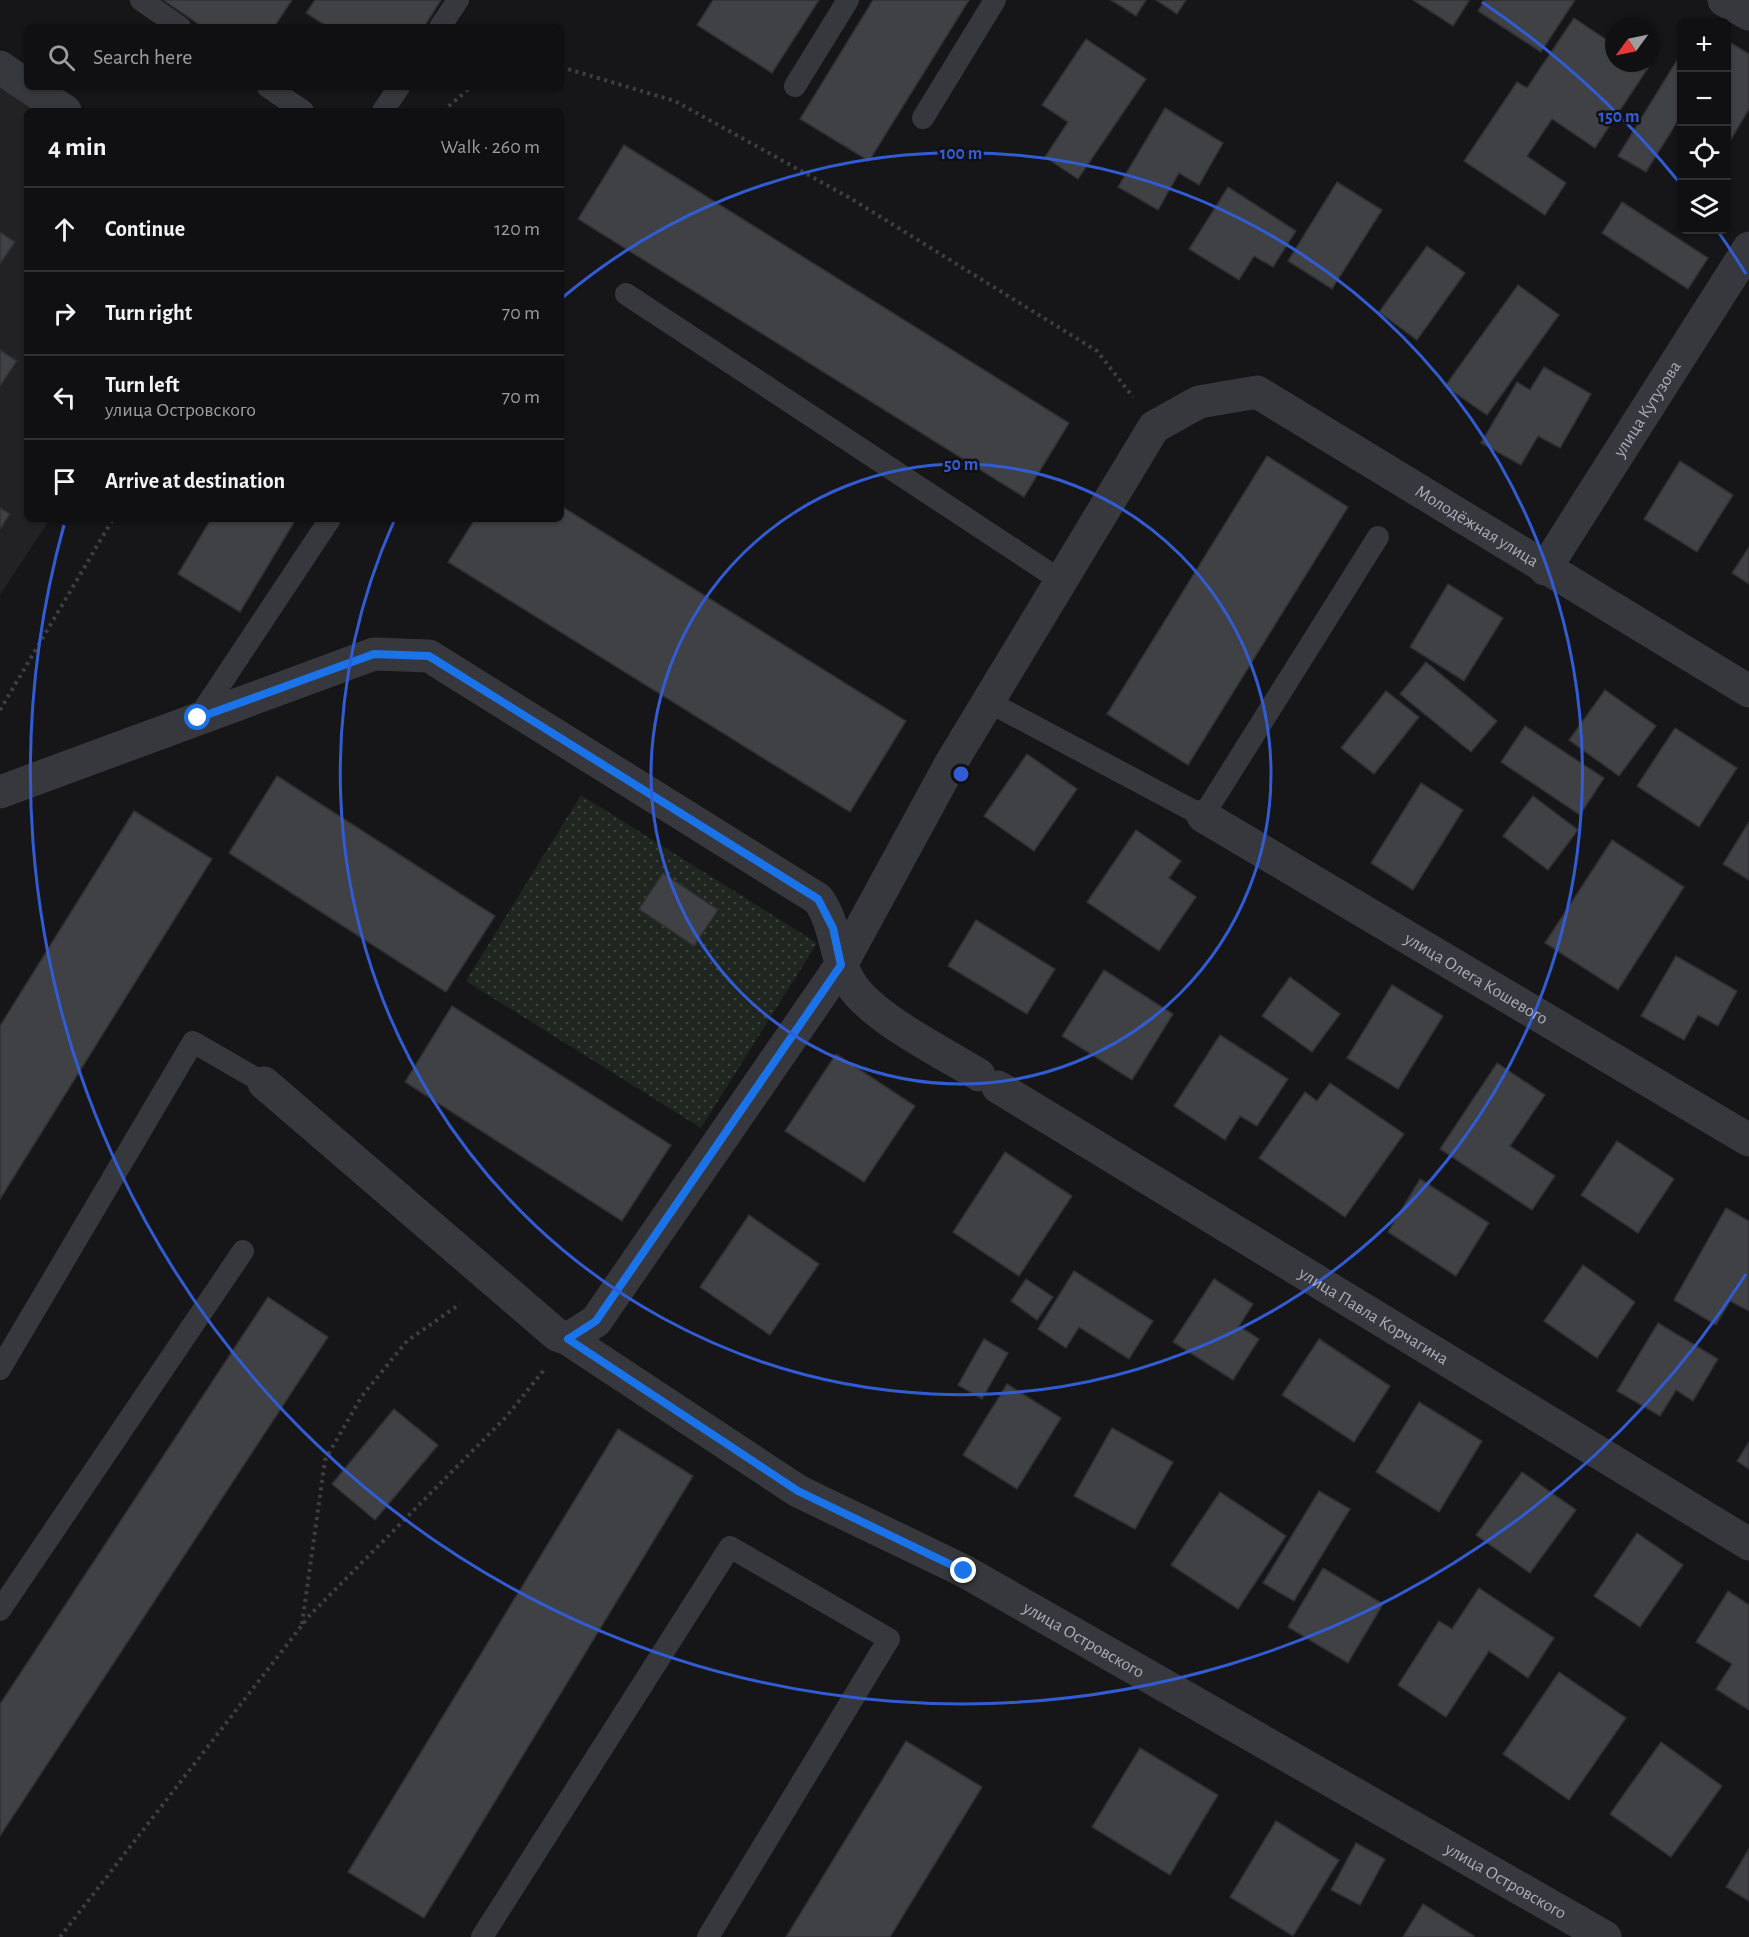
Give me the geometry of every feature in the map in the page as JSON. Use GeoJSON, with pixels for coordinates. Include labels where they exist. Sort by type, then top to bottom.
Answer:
{"type":"FeatureCollection","features":[{"type":"Feature","properties":{"kind":"street"},"geometry":{"type":"LineString","coordinates":[[1724,0],[1749,14]]}},
{"type":"Feature","properties":{"kind":"street"},"geometry":{"type":"LineString","coordinates":[[0,67],[24,83]]}},
{"type":"Feature","properties":{"kind":"street"},"geometry":{"type":"LineString","coordinates":[[34,90],[61,108]]}},
{"type":"Feature","properties":{"kind":"street","name":"улица Кутузова"},"geometry":{"type":"LineString","coordinates":[[1545,569],[1749,248]]}},
{"type":"Feature","properties":{"kind":"street","name":"Молодёжная улица"},"geometry":{"type":"LineString","coordinates":[[1154,427],[1198,402],[1257,392],[1749,692]]}},
{"type":"Feature","properties":{"kind":"street"},"geometry":{"type":"LineString","coordinates":[[568,1339],[596,1321],[841,965],[951,763],[1154,427]]}},
{"type":"Feature","properties":{"kind":"street","name":"улица Павла Корчагина"},"geometry":{"type":"LineString","coordinates":[[0,792],[374,654],[429,656],[818,899],[833,928],[841,965],[851,985],[867,1003],[988,1081],[1749,1544]]}},
{"type":"Feature","properties":{"kind":"street","name":"улица Олега Кошевого"},"geometry":{"type":"LineString","coordinates":[[1203,816],[1749,1140]]}},
{"type":"Feature","properties":{"kind":"street","name":"улица Островского"},"geometry":{"type":"LineString","coordinates":[[264,1083],[492,1282],[557,1335],[568,1339],[798,1491],[964,1571],[1605,1937]]}},
{"type":"Feature","properties":{"kind":"lane"},"geometry":{"type":"LineString","coordinates":[[141,0],[176,24]]}},
{"type":"Feature","properties":{"kind":"lane"},"geometry":{"type":"LineString","coordinates":[[442,24],[458,0]]}},
{"type":"Feature","properties":{"kind":"lane"},"geometry":{"type":"LineString","coordinates":[[795,86],[848,0]]}},
{"type":"Feature","properties":{"kind":"lane"},"geometry":{"type":"LineString","coordinates":[[923,118],[995,0]]}},
{"type":"Feature","properties":{"kind":"lane"},"geometry":{"type":"LineString","coordinates":[[272,90],[299,108]]}},
{"type":"Feature","properties":{"kind":"lane"},"geometry":{"type":"LineString","coordinates":[[385,108],[397,90]]}},
{"type":"Feature","properties":{"kind":"lane"},"geometry":{"type":"LineString","coordinates":[[626,294],[1060,580]]}},
{"type":"Feature","properties":{"kind":"lane"},"geometry":{"type":"LineString","coordinates":[[198,718],[328,522]]}},
{"type":"Feature","properties":{"kind":"lane"},"geometry":{"type":"LineString","coordinates":[[989,702],[1203,816],[1378,537]]}},
{"type":"Feature","properties":{"kind":"lane"},"geometry":{"type":"LineString","coordinates":[[0,1369],[193,1042],[264,1083]]}},
{"type":"Feature","properties":{"kind":"lane"},"geometry":{"type":"LineString","coordinates":[[0,1610],[243,1251]]}},
{"type":"Feature","properties":{"kind":"lane"},"geometry":{"type":"LineString","coordinates":[[482,1937],[730,1547],[889,1639],[708,1937]]}},
{"type":"Feature","properties":{"kind":"path"},"geometry":{"type":"LineString","coordinates":[[564,68],[675,101],[850,198],[1097,351],[1126,386],[1154,427]]}},
{"type":"Feature","properties":{"kind":"path"},"geometry":{"type":"LineString","coordinates":[[446,108],[468,90]]}},
{"type":"Feature","properties":{"kind":"path"},"geometry":{"type":"LineString","coordinates":[[0,710],[111,522]]}},
{"type":"Feature","properties":{"kind":"path"},"geometry":{"type":"LineString","coordinates":[[302,1625],[325,1460],[362,1396],[407,1341],[492,1282]]}},
{"type":"Feature","properties":{"kind":"path"},"geometry":{"type":"LineString","coordinates":[[60,1937],[302,1625],[506,1418],[568,1339]]}},
{"type":"Feature","properties":{"kind":"shaded area"},"geometry":{"type":"Polygon","coordinates":[[[0,80],[42,108],[24,108],[24,522],[48,522],[0,595],[0,80]]]}},
{"type":"Feature","properties":{"kind":"shaded area"},"geometry":{"type":"Polygon","coordinates":[[[581,795],[817,943],[701,1128],[466,981],[581,795]]]}},
{"type":"Feature","properties":{"kind":"building"},"geometry":{"type":"Polygon","coordinates":[[[163,0],[292,0],[276,24],[199,24],[163,0]]]}},
{"type":"Feature","properties":{"kind":"building"},"geometry":{"type":"Polygon","coordinates":[[[315,0],[441,0],[426,24],[323,24],[306,13],[315,0]]]}},
{"type":"Feature","properties":{"kind":"building"},"geometry":{"type":"Polygon","coordinates":[[[713,0],[819,0],[772,73],[697,25],[713,0]]]}},
{"type":"Feature","properties":{"kind":"building"},"geometry":{"type":"Polygon","coordinates":[[[873,0],[969,0],[869,161],[800,119],[873,0]]]}},
{"type":"Feature","properties":{"kind":"building"},"geometry":{"type":"Polygon","coordinates":[[[1111,0],[1146,0],[1136,16],[1111,0]]]}},
{"type":"Feature","properties":{"kind":"building"},"geometry":{"type":"Polygon","coordinates":[[[1156,0],[1186,0],[1177,14],[1156,0]]]}},
{"type":"Feature","properties":{"kind":"building"},"geometry":{"type":"Polygon","coordinates":[[[1413,0],[1467,0],[1469,1],[1453,26],[1413,0]]]}},
{"type":"Feature","properties":{"kind":"building"},"geometry":{"type":"Polygon","coordinates":[[[1485,0],[1575,0],[1541,52],[1478,11],[1485,0]]]}},
{"type":"Feature","properties":{"kind":"building"},"geometry":{"type":"Polygon","coordinates":[[[1574,18],[1605,39],[1605,72],[1645,72],[1595,148],[1552,119],[1527,156],[1566,183],[1545,215],[1464,161],[1517,82],[1527,88],[1574,18]]]}},
{"type":"Feature","properties":{"kind":"building"},"geometry":{"type":"Polygon","coordinates":[[[1086,39],[1146,79],[1078,179],[1045,157],[1068,122],[1042,105],[1086,39]]]}},
{"type":"Feature","properties":{"kind":"building"},"geometry":{"type":"Polygon","coordinates":[[[1731,43],[1749,54],[1749,109],[1731,139],[1731,43]]]}},
{"type":"Feature","properties":{"kind":"building"},"geometry":{"type":"Polygon","coordinates":[[[1677,60],[1677,122],[1646,172],[1618,156],[1677,60]]]}},
{"type":"Feature","properties":{"kind":"building"},"geometry":{"type":"Polygon","coordinates":[[[1165,108],[1223,143],[1199,185],[1179,173],[1158,210],[1118,187],[1165,108]]]}},
{"type":"Feature","properties":{"kind":"building"},"geometry":{"type":"Polygon","coordinates":[[[624,145],[1069,423],[1024,497],[578,219],[624,145]]]}},
{"type":"Feature","properties":{"kind":"building"},"geometry":{"type":"Polygon","coordinates":[[[1337,182],[1382,210],[1332,289],[1288,261],[1337,182]]]}},
{"type":"Feature","properties":{"kind":"building"},"geometry":{"type":"Polygon","coordinates":[[[1228,187],[1296,231],[1273,267],[1254,256],[1239,280],[1189,249],[1228,187]]]}},
{"type":"Feature","properties":{"kind":"building"},"geometry":{"type":"Polygon","coordinates":[[[1622,202],[1708,258],[1688,289],[1602,233],[1622,202]]]}},
{"type":"Feature","properties":{"kind":"building"},"geometry":{"type":"Polygon","coordinates":[[[0,232],[15,242],[0,264],[0,232]]]}},
{"type":"Feature","properties":{"kind":"building"},"geometry":{"type":"Polygon","coordinates":[[[1427,246],[1465,273],[1417,340],[1379,312],[1427,246]]]}},
{"type":"Feature","properties":{"kind":"building"},"geometry":{"type":"Polygon","coordinates":[[[1518,285],[1559,315],[1487,415],[1445,386],[1518,285]]]}},
{"type":"Feature","properties":{"kind":"building"},"geometry":{"type":"Polygon","coordinates":[[[0,350],[17,361],[0,386],[0,350]]]}},
{"type":"Feature","properties":{"kind":"building"},"geometry":{"type":"Polygon","coordinates":[[[1544,367],[1591,394],[1560,448],[1538,436],[1521,465],[1481,443],[1517,382],[1530,390],[1544,367]]]}},
{"type":"Feature","properties":{"kind":"building"},"geometry":{"type":"Polygon","coordinates":[[[1267,456],[1348,507],[1188,765],[1107,714],[1267,456]]]}},
{"type":"Feature","properties":{"kind":"building"},"geometry":{"type":"Polygon","coordinates":[[[1680,461],[1733,495],[1697,552],[1644,519],[1680,461]]]}},
{"type":"Feature","properties":{"kind":"building"},"geometry":{"type":"Polygon","coordinates":[[[0,508],[10,514],[0,529],[0,508]]]}},
{"type":"Feature","properties":{"kind":"building"},"geometry":{"type":"Polygon","coordinates":[[[564,508],[906,721],[850,812],[448,562],[473,522],[564,522],[564,508]]]}},
{"type":"Feature","properties":{"kind":"building"},"geometry":{"type":"Polygon","coordinates":[[[209,522],[294,522],[240,612],[178,574],[209,522]]]}},
{"type":"Feature","properties":{"kind":"building"},"geometry":{"type":"Polygon","coordinates":[[[1749,547],[1749,584],[1732,573],[1749,547]]]}},
{"type":"Feature","properties":{"kind":"building"},"geometry":{"type":"Polygon","coordinates":[[[1448,584],[1503,618],[1464,681],[1410,647],[1448,584]]]}},
{"type":"Feature","properties":{"kind":"building"},"geometry":{"type":"Polygon","coordinates":[[[1426,662],[1497,721],[1471,752],[1400,694],[1426,662]]]}},
{"type":"Feature","properties":{"kind":"building"},"geometry":{"type":"Polygon","coordinates":[[[1605,690],[1656,726],[1619,776],[1569,740],[1605,690]]]}},
{"type":"Feature","properties":{"kind":"building"},"geometry":{"type":"Polygon","coordinates":[[[1386,691],[1419,717],[1374,774],[1341,748],[1386,691]]]}},
{"type":"Feature","properties":{"kind":"building"},"geometry":{"type":"Polygon","coordinates":[[[1525,726],[1604,778],[1580,815],[1501,762],[1525,726]]]}},
{"type":"Feature","properties":{"kind":"building"},"geometry":{"type":"Polygon","coordinates":[[[1675,728],[1737,768],[1699,827],[1637,786],[1675,728]]]}},
{"type":"Feature","properties":{"kind":"building"},"geometry":{"type":"Polygon","coordinates":[[[1027,754],[1077,789],[1034,851],[984,816],[1027,754]]]}},
{"type":"Feature","properties":{"kind":"building"},"geometry":{"type":"Polygon","coordinates":[[[277,776],[495,916],[446,992],[229,853],[277,776]]]}},
{"type":"Feature","properties":{"kind":"building"},"geometry":{"type":"Polygon","coordinates":[[[1421,783],[1463,810],[1413,890],[1371,863],[1421,783]]]}},
{"type":"Feature","properties":{"kind":"building"},"geometry":{"type":"Polygon","coordinates":[[[1533,796],[1578,830],[1548,870],[1503,836],[1533,796]]]}},
{"type":"Feature","properties":{"kind":"building"},"geometry":{"type":"Polygon","coordinates":[[[134,811],[212,859],[0,1199],[0,1026],[134,811]]]}},
{"type":"Feature","properties":{"kind":"building"},"geometry":{"type":"Polygon","coordinates":[[[1749,822],[1749,880],[1723,864],[1749,822]]]}},
{"type":"Feature","properties":{"kind":"building"},"geometry":{"type":"Polygon","coordinates":[[[1136,830],[1181,861],[1169,878],[1196,897],[1159,951],[1087,902],[1136,830]]]}},
{"type":"Feature","properties":{"kind":"building"},"geometry":{"type":"Polygon","coordinates":[[[1612,840],[1684,887],[1618,990],[1545,943],[1612,840]]]}},
{"type":"Feature","properties":{"kind":"building"},"geometry":{"type":"Polygon","coordinates":[[[663,873],[718,910],[694,946],[639,909],[663,873]]]}},
{"type":"Feature","properties":{"kind":"building"},"geometry":{"type":"Polygon","coordinates":[[[976,920],[1055,969],[1027,1014],[948,966],[976,920]]]}},
{"type":"Feature","properties":{"kind":"building"},"geometry":{"type":"Polygon","coordinates":[[[1676,956],[1737,991],[1718,1026],[1698,1015],[1684,1040],[1641,1016],[1676,956]]]}},
{"type":"Feature","properties":{"kind":"building"},"geometry":{"type":"Polygon","coordinates":[[[1104,970],[1173,1014],[1132,1080],[1062,1036],[1104,970]]]}},
{"type":"Feature","properties":{"kind":"building"},"geometry":{"type":"Polygon","coordinates":[[[1290,977],[1340,1014],[1312,1052],[1262,1016],[1290,977]]]}},
{"type":"Feature","properties":{"kind":"building"},"geometry":{"type":"Polygon","coordinates":[[[1392,985],[1443,1016],[1398,1089],[1347,1058],[1392,985]]]}},
{"type":"Feature","properties":{"kind":"building"},"geometry":{"type":"Polygon","coordinates":[[[452,1006],[671,1145],[622,1221],[405,1082],[452,1006]]]}},
{"type":"Feature","properties":{"kind":"building"},"geometry":{"type":"Polygon","coordinates":[[[1220,1035],[1288,1079],[1257,1126],[1240,1116],[1225,1140],[1174,1106],[1220,1035]]]}},
{"type":"Feature","properties":{"kind":"building"},"geometry":{"type":"Polygon","coordinates":[[[836,1054],[915,1106],[864,1182],[785,1131],[836,1054]]]}},
{"type":"Feature","properties":{"kind":"building"},"geometry":{"type":"Polygon","coordinates":[[[1497,1063],[1545,1095],[1510,1146],[1555,1176],[1532,1210],[1440,1149],[1497,1063]]]}},
{"type":"Feature","properties":{"kind":"building"},"geometry":{"type":"Polygon","coordinates":[[[1330,1083],[1404,1134],[1345,1217],[1259,1158],[1305,1092],[1317,1101],[1330,1083]]]}},
{"type":"Feature","properties":{"kind":"building"},"geometry":{"type":"Polygon","coordinates":[[[1617,1141],[1674,1179],[1638,1233],[1581,1195],[1617,1141]]]}},
{"type":"Feature","properties":{"kind":"building"},"geometry":{"type":"Polygon","coordinates":[[[1005,1152],[1072,1196],[1019,1276],[953,1232],[1005,1152]]]}},
{"type":"Feature","properties":{"kind":"building"},"geometry":{"type":"Polygon","coordinates":[[[1420,1179],[1489,1223],[1456,1276],[1388,1232],[1420,1179]]]}},
{"type":"Feature","properties":{"kind":"building"},"geometry":{"type":"Polygon","coordinates":[[[1726,1208],[1749,1221],[1749,1311],[1730,1301],[1716,1325],[1674,1300],[1726,1208]]]}},
{"type":"Feature","properties":{"kind":"building"},"geometry":{"type":"Polygon","coordinates":[[[749,1215],[819,1264],[770,1335],[700,1287],[749,1215]]]}},
{"type":"Feature","properties":{"kind":"building"},"geometry":{"type":"Polygon","coordinates":[[[1583,1265],[1635,1302],[1597,1358],[1544,1321],[1583,1265]]]}},
{"type":"Feature","properties":{"kind":"building"},"geometry":{"type":"Polygon","coordinates":[[[1074,1271],[1153,1321],[1129,1359],[1079,1327],[1066,1348],[1038,1329],[1074,1271]]]}},
{"type":"Feature","properties":{"kind":"building"},"geometry":{"type":"Polygon","coordinates":[[[1026,1279],[1053,1297],[1037,1320],[1011,1301],[1026,1279]]]}},
{"type":"Feature","properties":{"kind":"building"},"geometry":{"type":"Polygon","coordinates":[[[1214,1279],[1253,1304],[1239,1326],[1259,1339],[1233,1380],[1173,1342],[1214,1279]]]}},
{"type":"Feature","properties":{"kind":"building"},"geometry":{"type":"Polygon","coordinates":[[[268,1297],[328,1337],[0,1836],[0,1704],[268,1297]]]}},
{"type":"Feature","properties":{"kind":"building"},"geometry":{"type":"Polygon","coordinates":[[[1658,1323],[1718,1359],[1693,1401],[1676,1390],[1660,1416],[1617,1391],[1658,1323]]]}},
{"type":"Feature","properties":{"kind":"building"},"geometry":{"type":"Polygon","coordinates":[[[984,1339],[1008,1353],[982,1399],[958,1385],[984,1339]]]}},
{"type":"Feature","properties":{"kind":"building"},"geometry":{"type":"Polygon","coordinates":[[[1319,1339],[1390,1386],[1354,1442],[1282,1395],[1319,1339]]]}},
{"type":"Feature","properties":{"kind":"building"},"geometry":{"type":"Polygon","coordinates":[[[1007,1384],[1061,1418],[1017,1489],[963,1455],[1007,1384]]]}},
{"type":"Feature","properties":{"kind":"building"},"geometry":{"type":"Polygon","coordinates":[[[1419,1402],[1482,1441],[1439,1512],[1376,1472],[1419,1402]]]}},
{"type":"Feature","properties":{"kind":"building"},"geometry":{"type":"Polygon","coordinates":[[[394,1409],[438,1445],[375,1520],[332,1484],[394,1409]]]}},
{"type":"Feature","properties":{"kind":"building"},"geometry":{"type":"Polygon","coordinates":[[[1112,1428],[1173,1462],[1135,1529],[1074,1496],[1112,1428]]]}},
{"type":"Feature","properties":{"kind":"building"},"geometry":{"type":"Polygon","coordinates":[[[618,1429],[693,1476],[424,1918],[348,1872],[618,1429]]]}},
{"type":"Feature","properties":{"kind":"building"},"geometry":{"type":"Polygon","coordinates":[[[1749,1442],[1749,1469],[1737,1461],[1749,1442]]]}},
{"type":"Feature","properties":{"kind":"building"},"geometry":{"type":"Polygon","coordinates":[[[1522,1472],[1576,1510],[1530,1573],[1476,1535],[1522,1472]]]}},
{"type":"Feature","properties":{"kind":"building"},"geometry":{"type":"Polygon","coordinates":[[[1319,1491],[1350,1509],[1294,1601],[1263,1583],[1319,1491]]]}},
{"type":"Feature","properties":{"kind":"building"},"geometry":{"type":"Polygon","coordinates":[[[1220,1492],[1286,1536],[1238,1609],[1171,1565],[1220,1492]]]}},
{"type":"Feature","properties":{"kind":"building"},"geometry":{"type":"Polygon","coordinates":[[[1637,1533],[1683,1565],[1640,1627],[1594,1596],[1637,1533]]]}},
{"type":"Feature","properties":{"kind":"building"},"geometry":{"type":"Polygon","coordinates":[[[1323,1568],[1383,1604],[1348,1663],[1288,1627],[1323,1568]]]}},
{"type":"Feature","properties":{"kind":"building"},"geometry":{"type":"Polygon","coordinates":[[[1479,1588],[1554,1638],[1528,1678],[1489,1651],[1446,1717],[1398,1685],[1439,1621],[1452,1629],[1479,1588]]]}},
{"type":"Feature","properties":{"kind":"building"},"geometry":{"type":"Polygon","coordinates":[[[1728,1591],[1749,1605],[1749,1710],[1716,1689],[1732,1664],[1696,1642],[1728,1591]]]}},
{"type":"Feature","properties":{"kind":"building"},"geometry":{"type":"Polygon","coordinates":[[[1559,1672],[1626,1718],[1569,1800],[1503,1754],[1559,1672]]]}},
{"type":"Feature","properties":{"kind":"building"},"geometry":{"type":"Polygon","coordinates":[[[906,1741],[982,1787],[890,1937],[786,1937],[906,1741]]]}},
{"type":"Feature","properties":{"kind":"building"},"geometry":{"type":"Polygon","coordinates":[[[1661,1742],[1722,1786],[1671,1857],[1610,1814],[1661,1742]]]}},
{"type":"Feature","properties":{"kind":"building"},"geometry":{"type":"Polygon","coordinates":[[[1140,1748],[1218,1795],[1170,1875],[1092,1827],[1140,1748]]]}},
{"type":"Feature","properties":{"kind":"building"},"geometry":{"type":"Polygon","coordinates":[[[1276,1821],[1339,1860],[1293,1936],[1230,1897],[1276,1821]]]}},
{"type":"Feature","properties":{"kind":"building"},"geometry":{"type":"Polygon","coordinates":[[[1356,1843],[1385,1859],[1360,1905],[1331,1890],[1356,1843]]]}},
{"type":"Feature","properties":{"kind":"building"},"geometry":{"type":"Polygon","coordinates":[[[1749,1849],[1749,1901],[1726,1887],[1749,1849]]]}},
{"type":"Feature","properties":{"kind":"building"},"geometry":{"type":"Polygon","coordinates":[[[1423,1904],[1474,1936],[1403,1937],[1423,1904]]]}},
{"type":"Feature","properties":{"kind":"route"},"geometry":{"type":"LineString","coordinates":[[198,718],[374,654],[429,656],[818,899],[833,928],[841,965],[596,1321],[568,1339],[798,1491],[964,1571]]}}]}
